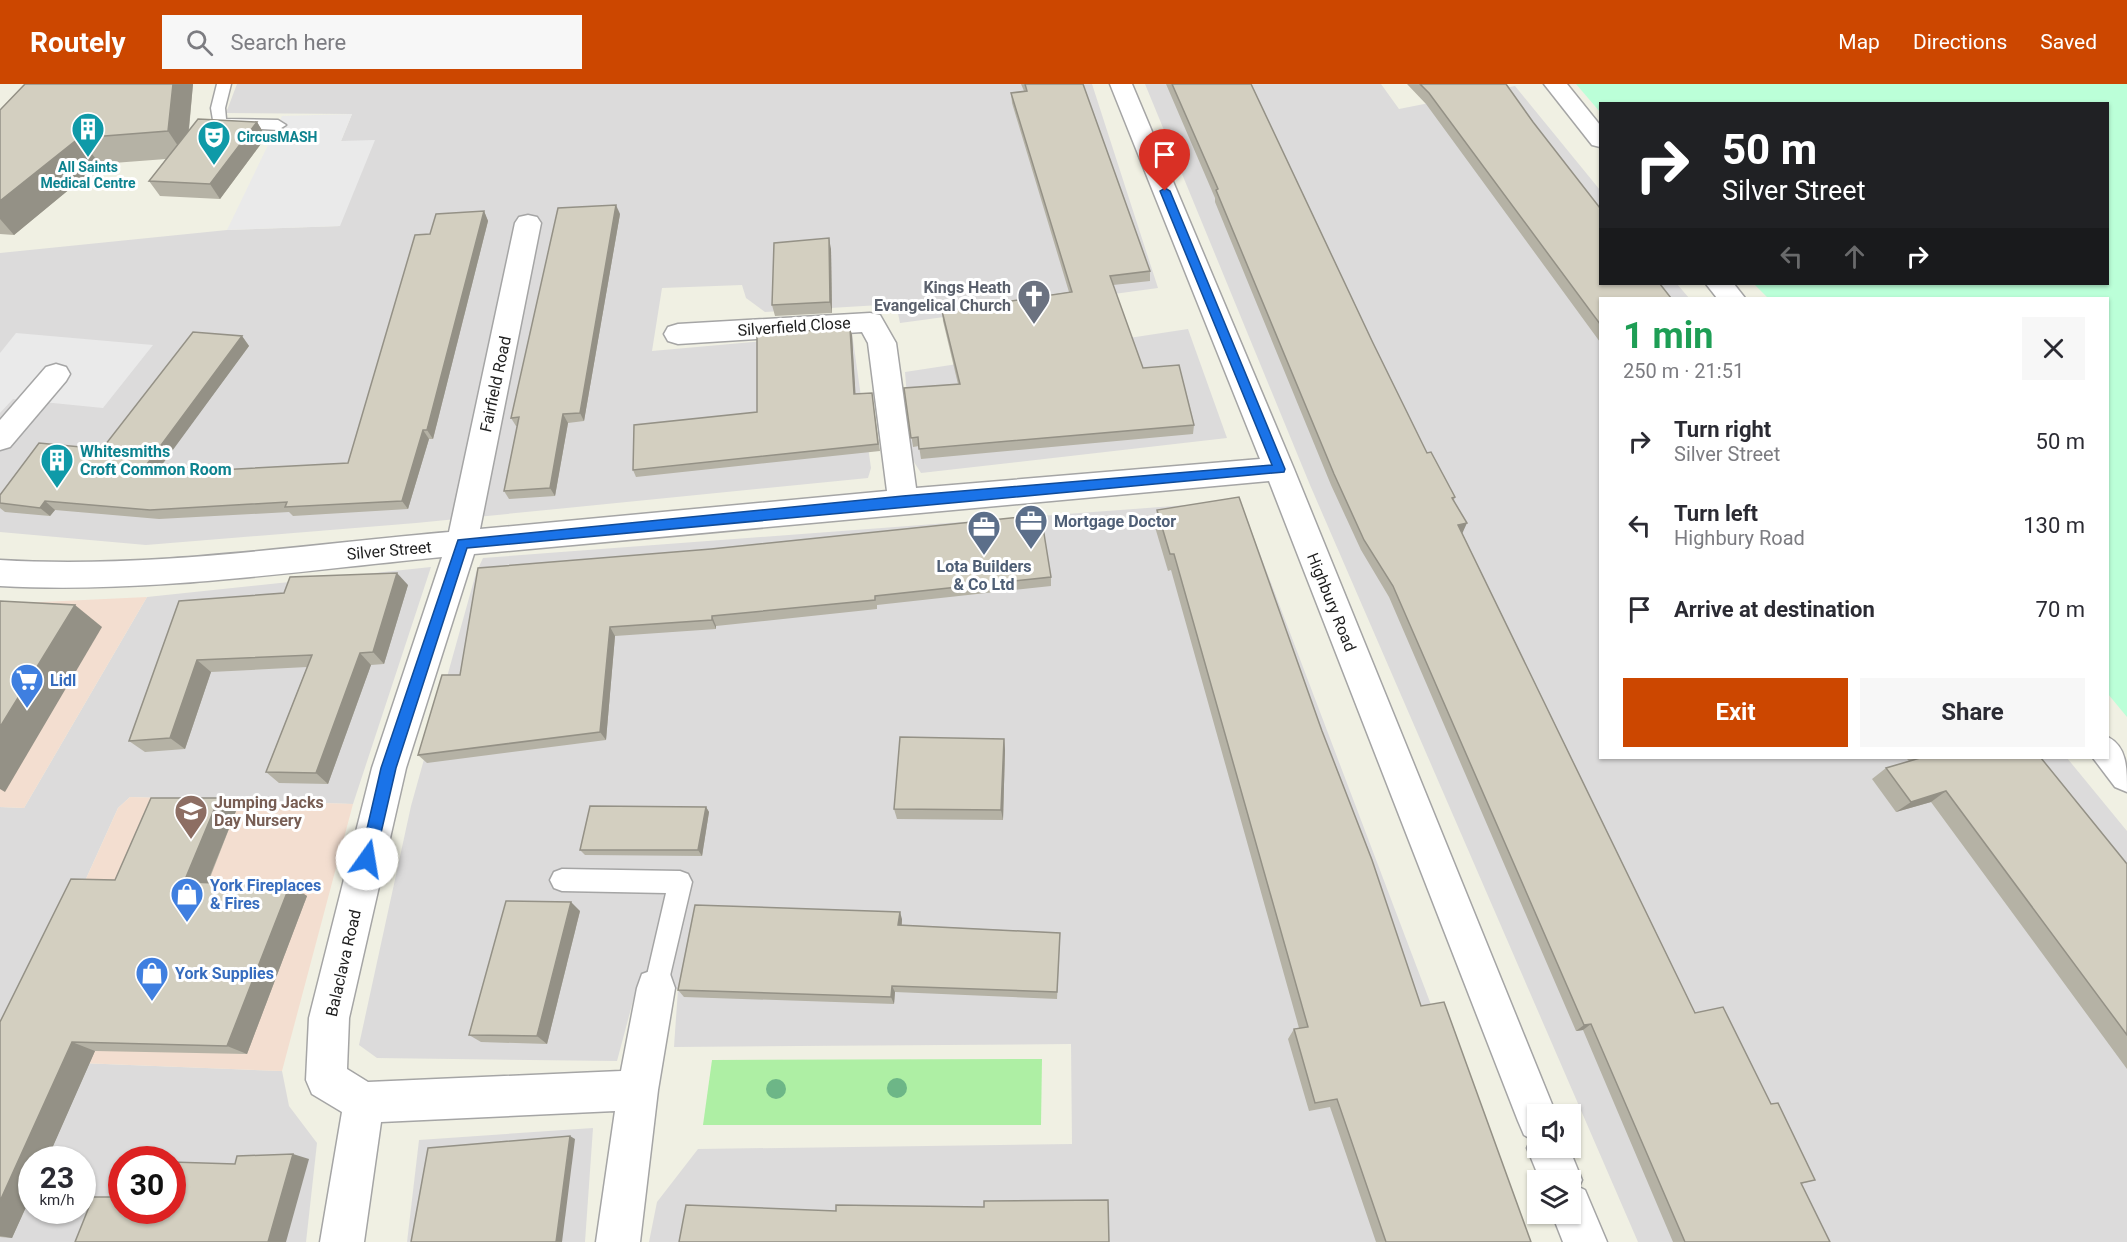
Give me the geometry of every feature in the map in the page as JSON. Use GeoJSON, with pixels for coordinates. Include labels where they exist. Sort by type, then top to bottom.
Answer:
{"type":"FeatureCollection","features":[{"type":"Feature","properties":{"kind":"street","name":"Highbury Road"},"geometry":{"type":"LineString","coordinates":[[1121,84],[1279,469],[1531,1104]]}},
{"type":"Feature","properties":{"kind":"street"},"geometry":{"type":"LineString","coordinates":[[1555,84],[1599,139]]}},
{"type":"Feature","properties":{"kind":"street","name":"Fairfield Road"},"geometry":{"type":"LineString","coordinates":[[462,544],[528,223]]}},
{"type":"Feature","properties":{"kind":"street"},"geometry":{"type":"LineString","coordinates":[[1720,285],[1731,297]]}},
{"type":"Feature","properties":{"kind":"street","name":"Silverfield Close"},"geometry":{"type":"LineString","coordinates":[[678,334],[870,322],[882,343],[903,501]]}},
{"type":"Feature","properties":{"kind":"street"},"geometry":{"type":"LineString","coordinates":[[0,439],[56,374]]}},
{"type":"Feature","properties":{"kind":"street","name":"Silver Street"},"geometry":{"type":"LineString","coordinates":[[0,573],[34,575],[172,570],[903,501],[1279,469]]}},
{"type":"Feature","properties":{"kind":"street","name":"Balaclava Road"},"geometry":{"type":"LineString","coordinates":[[364,1102],[327,1080],[329,1018],[389,768],[462,544]]}},
{"type":"Feature","properties":{"kind":"street"},"geometry":{"type":"LineString","coordinates":[[2109,753],[2127,776]]}},
{"type":"Feature","properties":{"kind":"street"},"geometry":{"type":"LineString","coordinates":[[618,1242],[638,1090],[656,987]]}},
{"type":"Feature","properties":{"kind":"street"},"geometry":{"type":"LineString","coordinates":[[342,1242],[364,1102],[638,1090]]}},
{"type":"Feature","properties":{"kind":"street"},"geometry":{"type":"LineString","coordinates":[[1578,1224],[1585,1242]]}},
{"type":"Feature","properties":{"kind":"lane"},"geometry":{"type":"LineString","coordinates":[[224,84],[218,108],[219,123],[278,125]]}},
{"type":"Feature","properties":{"kind":"lane"},"geometry":{"type":"LineString","coordinates":[[562,880],[680,882],[656,987]]}},
{"type":"Feature","properties":{"kind":"shaded area"},"geometry":{"type":"Polygon","coordinates":[[[237,84],[1092,84],[1158,288],[900,323],[896,304],[765,312],[746,298],[742,285],[662,288],[652,351],[852,333],[871,468],[868,478],[416,523],[146,545],[0,532],[0,253],[227,230],[340,226],[341,141],[352,114],[226,113],[237,84]]]}},
{"type":"Feature","properties":{"kind":"shaded area"},"geometry":{"type":"Polygon","coordinates":[[[1145,84],[1381,84],[1399,109],[1515,86],[1599,189],[1599,285],[1678,285],[1688,297],[1599,297],[1599,759],[2068,759],[2127,831],[2127,1242],[1638,1242],[1581,1110],[1581,1104],[1578,1104],[1310,485],[1145,84]]]}},
{"type":"Feature","properties":{"kind":"shaded area"},"geometry":{"type":"Polygon","coordinates":[[[352,114],[341,141],[375,140],[340,226],[227,230],[282,116],[352,114]]]}},
{"type":"Feature","properties":{"kind":"shaded area"},"geometry":{"type":"Polygon","coordinates":[[[1188,329],[1227,438],[921,473],[912,459],[905,372],[1188,329]]]}},
{"type":"Feature","properties":{"kind":"shaded area"},"geometry":{"type":"Polygon","coordinates":[[[16,333],[153,345],[103,408],[13,399],[0,413],[0,353],[16,333]]]}},
{"type":"Feature","properties":{"kind":"shaded area"},"geometry":{"type":"Polygon","coordinates":[[[1240,501],[1521,1242],[649,1242],[657,1202],[698,1149],[1072,1144],[1071,1044],[674,1047],[678,989],[637,986],[617,1061],[377,1058],[359,1045],[411,806],[476,573],[483,558],[1240,501]]]}},
{"type":"Feature","properties":{"kind":"shaded area"},"geometry":{"type":"Polygon","coordinates":[[[431,567],[353,804],[130,797],[118,808],[4,1060],[282,1071],[289,1106],[317,1143],[306,1242],[0,1242],[0,807],[24,808],[147,597],[431,567]]]}},
{"type":"Feature","properties":{"kind":"shaded area"},"geometry":{"type":"Polygon","coordinates":[[[147,597],[24,808],[0,807],[0,604],[147,597]]]}},
{"type":"Feature","properties":{"kind":"shaded area"},"geometry":{"type":"Polygon","coordinates":[[[130,797],[353,804],[282,1071],[4,1060],[118,808],[130,797]]]}},
{"type":"Feature","properties":{"kind":"shaded area"},"geometry":{"type":"Polygon","coordinates":[[[593,1128],[585,1242],[407,1242],[419,1140],[593,1128]]]}},
{"type":"Feature","properties":{"kind":"green space"},"geometry":{"type":"Polygon","coordinates":[[[1576,84],[2127,84],[2127,717],[2109,695],[2109,297],[1767,297],[1755,285],[2109,285],[2109,102],[1599,102],[1599,111],[1576,84]]]}},
{"type":"Feature","properties":{"kind":"green space"},"geometry":{"type":"Polygon","coordinates":[[[1042,1059],[1041,1125],[703,1125],[712,1060],[1042,1059]]]}},
{"type":"Feature","properties":{"kind":"building"},"geometry":{"type":"Polygon","coordinates":[[[25,84],[173,84],[168,131],[79,138],[0,201],[0,110],[25,84]]]}},
{"type":"Feature","properties":{"kind":"building"},"geometry":{"type":"Polygon","coordinates":[[[1025,84],[1083,84],[1150,271],[1110,276],[1143,368],[1179,365],[1194,425],[919,449],[918,437],[911,438],[904,388],[960,384],[942,311],[1072,292],[1011,93],[1027,91],[1025,84]]]}},
{"type":"Feature","properties":{"kind":"building"},"geometry":{"type":"Polygon","coordinates":[[[1172,84],[1251,84],[1427,453],[1431,452],[1455,497],[1452,498],[1467,523],[1458,525],[1695,1013],[1723,1007],[1771,1104],[1778,1103],[1815,1180],[1801,1183],[1830,1242],[1685,1242],[1591,1024],[1584,1025],[1393,586],[1364,540],[1334,474],[1216,190],[1218,189],[1172,84]]]}},
{"type":"Feature","properties":{"kind":"building"},"geometry":{"type":"Polygon","coordinates":[[[1420,84],[1506,84],[1599,207],[1599,285],[1661,285],[1670,297],[1599,297],[1599,323],[1420,84]]]}},
{"type":"Feature","properties":{"kind":"building"},"geometry":{"type":"Polygon","coordinates":[[[198,119],[257,122],[210,184],[149,181],[198,119]]]}},
{"type":"Feature","properties":{"kind":"building"},"geometry":{"type":"Polygon","coordinates":[[[616,205],[580,413],[563,414],[550,488],[504,491],[519,417],[511,418],[558,208],[616,205]]]}},
{"type":"Feature","properties":{"kind":"building"},"geometry":{"type":"Polygon","coordinates":[[[484,211],[427,430],[423,430],[402,501],[285,507],[287,502],[150,510],[45,501],[40,508],[0,503],[0,495],[39,443],[102,449],[193,332],[242,336],[147,464],[218,470],[348,463],[415,235],[430,234],[436,214],[484,211]]]}},
{"type":"Feature","properties":{"kind":"building"},"geometry":{"type":"Polygon","coordinates":[[[829,238],[830,302],[772,305],[774,243],[829,238]]]}},
{"type":"Feature","properties":{"kind":"building"},"geometry":{"type":"Polygon","coordinates":[[[850,328],[854,394],[872,393],[878,444],[633,470],[634,425],[757,412],[757,334],[850,328]]]}},
{"type":"Feature","properties":{"kind":"building"},"geometry":{"type":"Polygon","coordinates":[[[1239,497],[1322,731],[1372,860],[1421,1006],[1444,1002],[1531,1242],[1386,1242],[1337,1099],[1315,1103],[1294,1029],[1308,1027],[1174,554],[1170,554],[1157,510],[1239,497]]]}},
{"type":"Feature","properties":{"kind":"building"},"geometry":{"type":"Polygon","coordinates":[[[1041,515],[1051,577],[875,596],[875,600],[712,616],[712,620],[610,627],[600,732],[418,755],[442,675],[460,675],[478,568],[711,549],[1041,515]]]}},
{"type":"Feature","properties":{"kind":"building"},"geometry":{"type":"Polygon","coordinates":[[[397,573],[373,652],[360,653],[316,773],[266,772],[312,655],[197,660],[170,738],[129,741],[179,601],[284,593],[290,577],[397,573]]]}},
{"type":"Feature","properties":{"kind":"building"},"geometry":{"type":"Polygon","coordinates":[[[0,601],[75,605],[0,727],[0,601]]]}},
{"type":"Feature","properties":{"kind":"building"},"geometry":{"type":"Polygon","coordinates":[[[900,737],[1004,739],[1001,810],[894,809],[900,737]]]}},
{"type":"Feature","properties":{"kind":"building"},"geometry":{"type":"Polygon","coordinates":[[[1917,759],[2042,759],[2127,864],[2127,1035],[1946,791],[1911,802],[1886,768],[1917,759]]]}},
{"type":"Feature","properties":{"kind":"building"},"geometry":{"type":"Polygon","coordinates":[[[151,798],[219,798],[184,882],[290,885],[227,1046],[72,1042],[25,1146],[18,1146],[18,1161],[0,1201],[0,1022],[71,879],[115,880],[151,798]]]}},
{"type":"Feature","properties":{"kind":"building"},"geometry":{"type":"Polygon","coordinates":[[[590,806],[706,807],[698,850],[580,850],[590,806]]]}},
{"type":"Feature","properties":{"kind":"building"},"geometry":{"type":"Polygon","coordinates":[[[506,901],[571,902],[537,1036],[469,1035],[506,901]]]}},
{"type":"Feature","properties":{"kind":"building"},"geometry":{"type":"Polygon","coordinates":[[[695,905],[900,912],[898,925],[1060,933],[1057,992],[892,986],[891,997],[678,990],[695,905]]]}},
{"type":"Feature","properties":{"kind":"building"},"geometry":{"type":"Polygon","coordinates":[[[570,1136],[556,1242],[411,1242],[428,1148],[570,1136]]]}},
{"type":"Feature","properties":{"kind":"building"},"geometry":{"type":"Polygon","coordinates":[[[293,1154],[268,1242],[75,1242],[82,1224],[96,1224],[96,1197],[108,1197],[108,1224],[186,1224],[186,1162],[235,1164],[237,1156],[293,1154]]]}},
{"type":"Feature","properties":{"kind":"building"},"geometry":{"type":"Polygon","coordinates":[[[1108,1200],[1109,1242],[679,1242],[686,1205],[836,1211],[836,1205],[984,1207],[984,1201],[1108,1200]]]}},
{"type":"Feature","properties":{"kind":"place","name":"All Saints Medical Centre"},"geometry":{"type":"Point","coordinates":[88,158]}},
{"type":"Feature","properties":{"kind":"place","name":"CircusMASH"},"geometry":{"type":"Point","coordinates":[214,166]}},
{"type":"Feature","properties":{"kind":"place","name":"Kings Heath Evangelical Church"},"geometry":{"type":"Point","coordinates":[1034,325]}},
{"type":"Feature","properties":{"kind":"place","name":"Whitesmiths Croft Common Room"},"geometry":{"type":"Point","coordinates":[57,489]}},
{"type":"Feature","properties":{"kind":"place","name":"Mortgage Doctor"},"geometry":{"type":"Point","coordinates":[1031,550]}},
{"type":"Feature","properties":{"kind":"place","name":"Lota Builders & Co Ltd"},"geometry":{"type":"Point","coordinates":[984,556]}},
{"type":"Feature","properties":{"kind":"place","name":"Lidl"},"geometry":{"type":"Point","coordinates":[27,709]}},
{"type":"Feature","properties":{"kind":"place","name":"Jumping Jacks Day Nursery"},"geometry":{"type":"Point","coordinates":[191,840]}},
{"type":"Feature","properties":{"kind":"place","name":"York Fireplaces & Fires"},"geometry":{"type":"Point","coordinates":[187,923]}},
{"type":"Feature","properties":{"kind":"place","name":"York Supplies"},"geometry":{"type":"Point","coordinates":[152,1002]}},
{"type":"Feature","properties":{"kind":"route"},"geometry":{"type":"LineString","coordinates":[[367,859],[389,768],[462,544],[903,501],[1279,469],[1165,191]]}}]}
